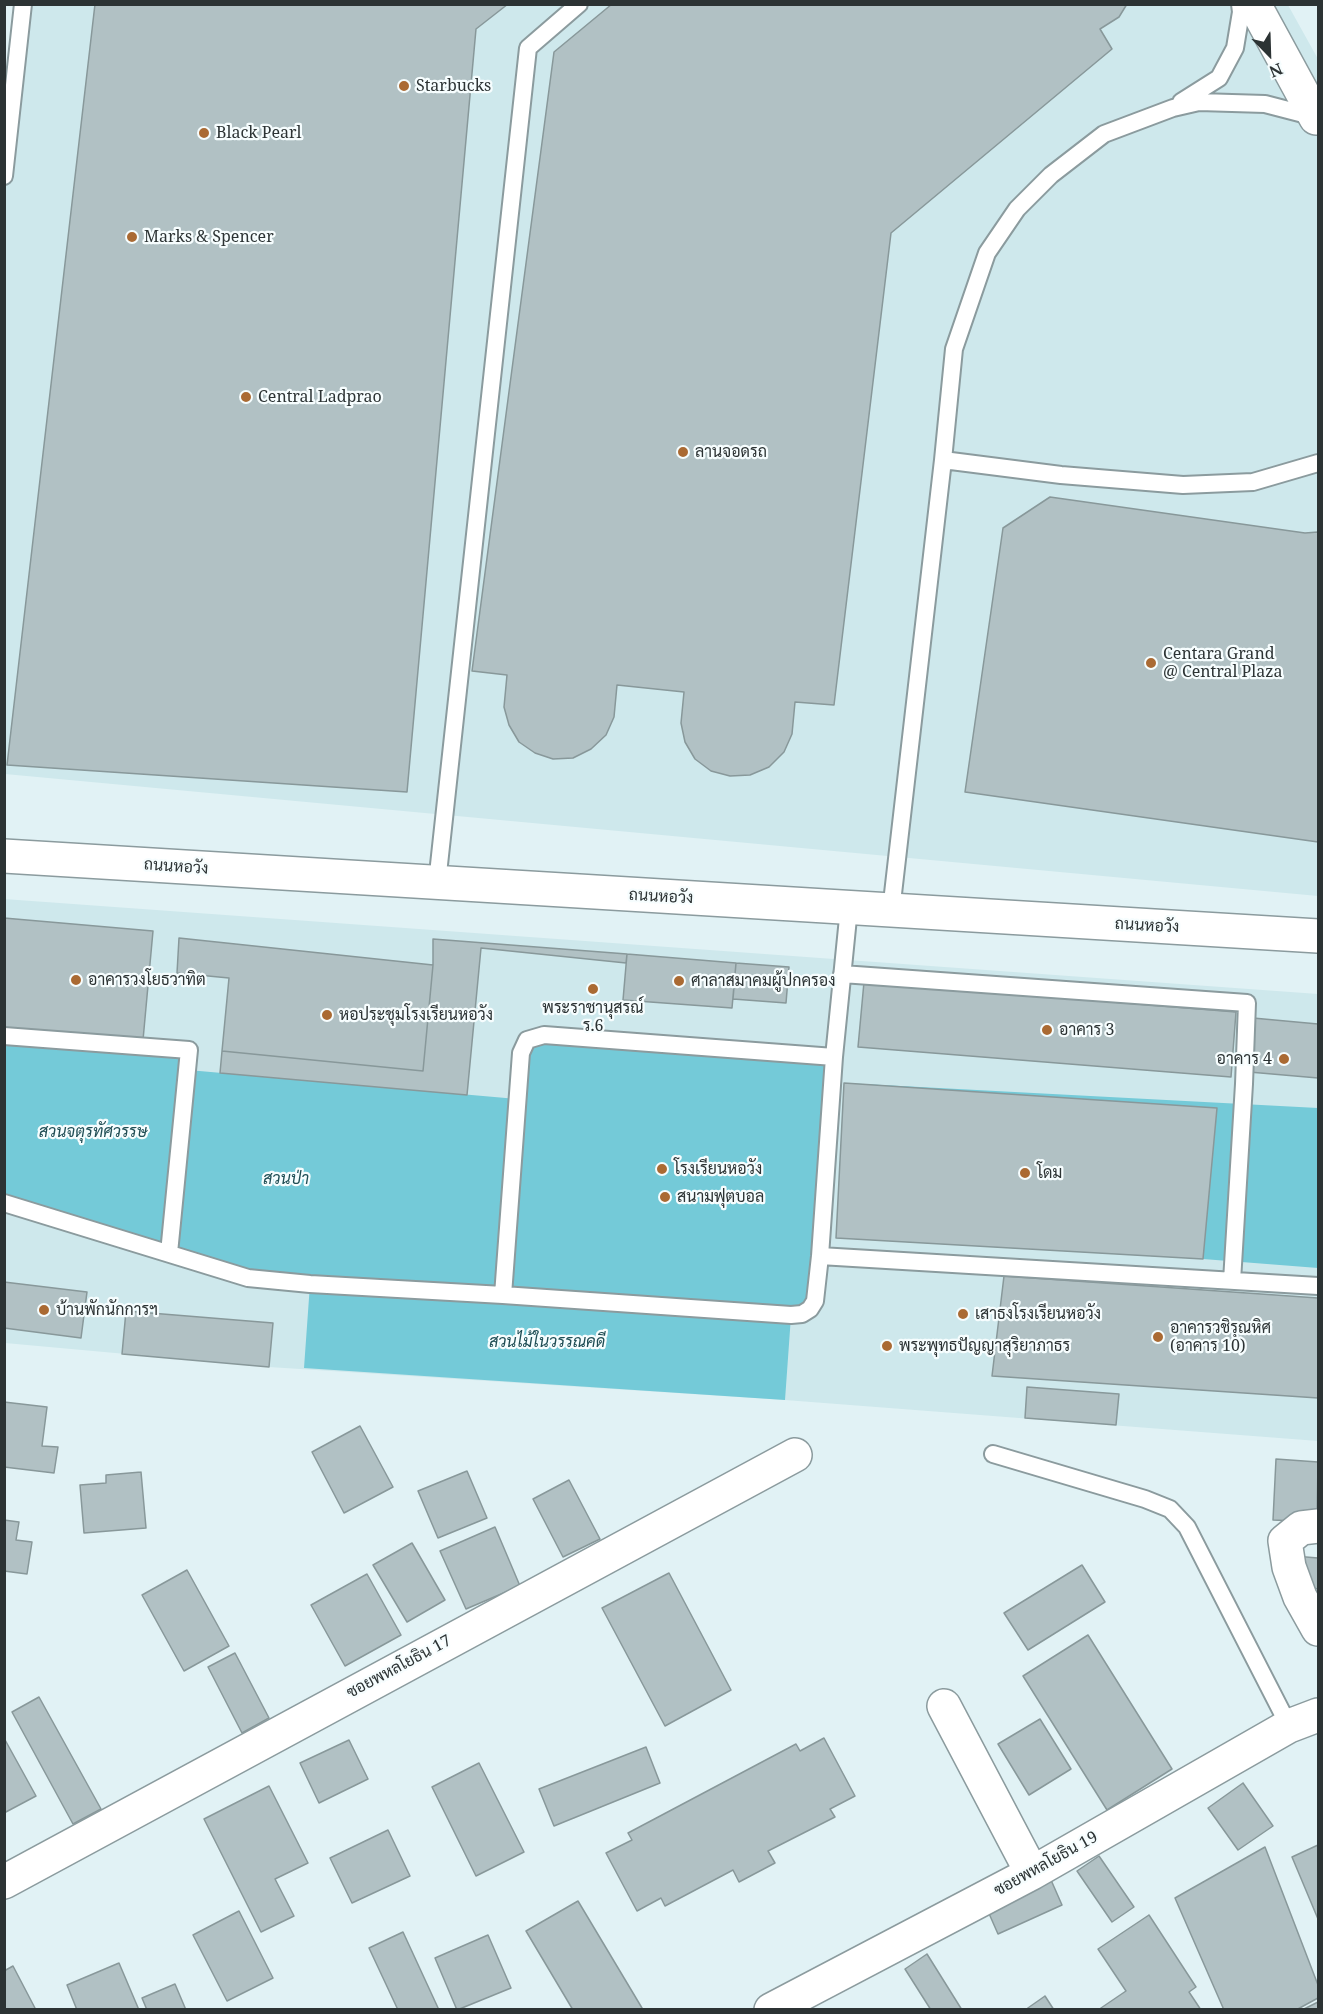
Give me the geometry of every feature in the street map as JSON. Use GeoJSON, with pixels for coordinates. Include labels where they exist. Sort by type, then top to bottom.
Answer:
{"type":"FeatureCollection","features":[{"type":"Feature","properties":{"kind":"street"},"geometry":{"type":"LineString","coordinates":[[1254,4],[1317,120]]}},
{"type":"Feature","properties":{"kind":"street","name":"ถนนหอวัง"},"geometry":{"type":"LineString","coordinates":[[4,856],[1318,936]]}},
{"type":"Feature","properties":{"kind":"street","name":"ซอยพหลโยธิน 17"},"geometry":{"type":"LineString","coordinates":[[4,1882],[795,1455]]}},
{"type":"Feature","properties":{"kind":"street"},"geometry":{"type":"LineString","coordinates":[[1318,1526],[1300,1528],[1286,1541],[1288,1567],[1300,1597],[1318,1629]]}},
{"type":"Feature","properties":{"kind":"street"},"geometry":{"type":"LineString","coordinates":[[944,1706],[1032,1873]]}},
{"type":"Feature","properties":{"kind":"street","name":"ซอยพหลโยธิน 19"},"geometry":{"type":"LineString","coordinates":[[771,2010],[1032,1873],[1304,1720]]}},
{"type":"Feature","properties":{"kind":"lane"},"geometry":{"type":"LineString","coordinates":[[4,176],[23,4]]}},
{"type":"Feature","properties":{"kind":"lane"},"geometry":{"type":"LineString","coordinates":[[437,883],[528,48],[579,4]]}},
{"type":"Feature","properties":{"kind":"lane"},"geometry":{"type":"LineString","coordinates":[[1173,108],[1219,78],[1235,48],[1241,12],[1240,4]]}},
{"type":"Feature","properties":{"kind":"lane"},"geometry":{"type":"LineString","coordinates":[[891,911],[954,349],[987,254],[1017,209],[1051,175],[1104,134],[1173,108],[1199,102],[1265,104],[1317,120]]}},
{"type":"Feature","properties":{"kind":"lane"},"geometry":{"type":"LineString","coordinates":[[943,459],[1061,475],[1183,485],[1253,482],[1318,463]]}},
{"type":"Feature","properties":{"kind":"lane"},"geometry":{"type":"LineString","coordinates":[[4,1203],[248,1278],[310,1284],[802,1314],[815,1301],[834,1056],[849,908]]}},
{"type":"Feature","properties":{"kind":"lane"},"geometry":{"type":"LineString","coordinates":[[842,974],[1247,1003],[1232,1281]]}},
{"type":"Feature","properties":{"kind":"lane"},"geometry":{"type":"LineString","coordinates":[[503,1295],[521,1053],[527,1040],[544,1035],[834,1056]]}},
{"type":"Feature","properties":{"kind":"lane"},"geometry":{"type":"LineString","coordinates":[[4,1036],[189,1050],[170,1253]]}},
{"type":"Feature","properties":{"kind":"lane"},"geometry":{"type":"LineString","coordinates":[[820,1256],[1318,1286]]}},
{"type":"Feature","properties":{"kind":"lane"},"geometry":{"type":"LineString","coordinates":[[993,1454],[1145,1499],[1170,1509],[1188,1527],[1304,1720]]}},
{"type":"Feature","properties":{"kind":"shaded area"},"geometry":{"type":"Polygon","coordinates":[[[28,5],[1288,5],[1318,59],[1318,896],[5,774],[4,198],[28,5]]]}},
{"type":"Feature","properties":{"kind":"shaded area","name":"โรงเรียนหอวัง"},"geometry":{"type":"Polygon","coordinates":[[[4,899],[1318,994],[1318,1441],[785,1400],[269,1367],[5,1343],[4,899]]]}},
{"type":"Feature","properties":{"kind":"green space"},"geometry":{"type":"Polygon","coordinates":[[[4,1036],[189,1050],[188,1070],[517,1099],[527,1040],[834,1057],[810,1308],[791,1316],[785,1400],[304,1368],[310,1284],[248,1278],[5,1203],[4,1036]]]}},
{"type":"Feature","properties":{"kind":"green space","name":"โดม"},"geometry":{"type":"Polygon","coordinates":[[[844,1083],[1318,1108],[1318,1268],[1203,1259],[836,1238],[844,1083]]]}},
{"type":"Feature","properties":{"kind":"building","name":"Central Ladprao"},"geometry":{"type":"Polygon","coordinates":[[[95,4],[508,4],[476,29],[407,792],[7,765],[95,4]]]}},
{"type":"Feature","properties":{"kind":"building","name":"ลานจอดรถ"},"geometry":{"type":"Polygon","coordinates":[[[612,4],[1127,4],[1119,17],[1100,29],[1112,49],[891,233],[834,705],[795,702],[792,734],[784,752],[769,767],[750,775],[730,776],[711,771],[695,759],[685,742],[681,723],[684,692],[617,685],[614,717],[606,735],[591,749],[573,758],[553,759],[535,753],[519,742],[509,725],[504,707],[507,675],[472,671],[554,52],[612,4]]]}},
{"type":"Feature","properties":{"kind":"building","name":"Centara Grand @ Central Plaza"},"geometry":{"type":"Polygon","coordinates":[[[1050,497],[1305,533],[1318,532],[1318,842],[965,792],[1003,528],[1050,497]]]}},
{"type":"Feature","properties":{"kind":"building","name":"อาคารวงโยธวาทิต"},"geometry":{"type":"Polygon","coordinates":[[[4,918],[153,931],[143,1040],[4,1030],[4,918]]]}},
{"type":"Feature","properties":{"kind":"building","name":"หอประชุมโรงเรียนหอวัง"},"geometry":{"type":"Polygon","coordinates":[[[179,938],[433,965],[423,1071],[222,1051],[229,978],[177,973],[179,938]]]}},
{"type":"Feature","properties":{"kind":"building"},"geometry":{"type":"Polygon","coordinates":[[[433,939],[627,954],[626,963],[481,948],[467,1095],[220,1073],[222,1051],[423,1071],[433,965],[433,939]]]}},
{"type":"Feature","properties":{"kind":"building","name":"ศาลาสมาคมผู้ปกครอง"},"geometry":{"type":"Polygon","coordinates":[[[627,954],[736,963],[732,1008],[623,1000],[627,954]]]}},
{"type":"Feature","properties":{"kind":"building"},"geometry":{"type":"Polygon","coordinates":[[[736,963],[789,967],[786,1003],[733,999],[736,963]]]}},
{"type":"Feature","properties":{"kind":"building","name":"อาคาร 3"},"geometry":{"type":"Polygon","coordinates":[[[864,982],[1236,1012],[1231,1077],[858,1047],[864,982]]]}},
{"type":"Feature","properties":{"kind":"building","name":"อาคาร 4"},"geometry":{"type":"Polygon","coordinates":[[[1253,1018],[1318,1024],[1318,1078],[1249,1072],[1253,1018]]]}},
{"type":"Feature","properties":{"kind":"building","name":"โดม"},"geometry":{"type":"Polygon","coordinates":[[[844,1083],[1217,1108],[1203,1259],[836,1238],[844,1083]]]}},
{"type":"Feature","properties":{"kind":"building","name":"อาคารวชิรุณหิศ (อาคาร 10)"},"geometry":{"type":"Polygon","coordinates":[[[1004,1276],[1318,1298],[1318,1398],[992,1376],[1004,1276]]]}},
{"type":"Feature","properties":{"kind":"building","name":"บ้านพักนักการฯ"},"geometry":{"type":"Polygon","coordinates":[[[4,1282],[87,1292],[81,1338],[4,1328],[4,1282]]]}},
{"type":"Feature","properties":{"kind":"building"},"geometry":{"type":"Polygon","coordinates":[[[126,1311],[273,1323],[269,1367],[122,1354],[126,1311]]]}},
{"type":"Feature","properties":{"kind":"building"},"geometry":{"type":"Polygon","coordinates":[[[1027,1387],[1119,1394],[1116,1425],[1025,1418],[1027,1387]]]}},
{"type":"Feature","properties":{"kind":"building"},"geometry":{"type":"Polygon","coordinates":[[[4,1402],[47,1407],[42,1446],[58,1447],[54,1473],[4,1467],[4,1402]]]}},
{"type":"Feature","properties":{"kind":"building"},"geometry":{"type":"Polygon","coordinates":[[[360,1426],[393,1487],[344,1513],[312,1452],[360,1426]]]}},
{"type":"Feature","properties":{"kind":"building"},"geometry":{"type":"Polygon","coordinates":[[[1276,1459],[1318,1462],[1317,1522],[1273,1520],[1276,1459]]]}},
{"type":"Feature","properties":{"kind":"building"},"geometry":{"type":"Polygon","coordinates":[[[467,1471],[487,1518],[438,1538],[418,1491],[467,1471]]]}},
{"type":"Feature","properties":{"kind":"building"},"geometry":{"type":"Polygon","coordinates":[[[141,1472],[146,1528],[84,1533],[80,1485],[106,1483],[106,1475],[141,1472]]]}},
{"type":"Feature","properties":{"kind":"building"},"geometry":{"type":"Polygon","coordinates":[[[569,1480],[600,1539],[563,1557],[533,1499],[569,1480]]]}},
{"type":"Feature","properties":{"kind":"building"},"geometry":{"type":"Polygon","coordinates":[[[4,1520],[19,1522],[16,1540],[32,1542],[27,1574],[4,1571],[4,1520]]]}},
{"type":"Feature","properties":{"kind":"building"},"geometry":{"type":"Polygon","coordinates":[[[495,1527],[520,1586],[466,1609],[440,1551],[495,1527]]]}},
{"type":"Feature","properties":{"kind":"building"},"geometry":{"type":"Polygon","coordinates":[[[412,1543],[445,1600],[407,1622],[373,1565],[412,1543]]]}},
{"type":"Feature","properties":{"kind":"building"},"geometry":{"type":"Polygon","coordinates":[[[1294,1556],[1318,1558],[1318,1589],[1298,1585],[1294,1556]]]}},
{"type":"Feature","properties":{"kind":"building"},"geometry":{"type":"Polygon","coordinates":[[[1082,1565],[1105,1602],[1028,1650],[1004,1613],[1082,1565]]]}},
{"type":"Feature","properties":{"kind":"building"},"geometry":{"type":"Polygon","coordinates":[[[187,1570],[229,1646],[184,1671],[142,1595],[187,1570]]]}},
{"type":"Feature","properties":{"kind":"building"},"geometry":{"type":"Polygon","coordinates":[[[669,1573],[731,1690],[665,1726],[602,1608],[669,1573]]]}},
{"type":"Feature","properties":{"kind":"building"},"geometry":{"type":"Polygon","coordinates":[[[367,1574],[401,1635],[345,1666],[311,1605],[367,1574]]]}},
{"type":"Feature","properties":{"kind":"building"},"geometry":{"type":"Polygon","coordinates":[[[1088,1635],[1172,1769],[1107,1810],[1023,1676],[1088,1635]]]}},
{"type":"Feature","properties":{"kind":"building"},"geometry":{"type":"Polygon","coordinates":[[[235,1653],[269,1718],[242,1733],[208,1667],[235,1653]]]}},
{"type":"Feature","properties":{"kind":"building"},"geometry":{"type":"Polygon","coordinates":[[[39,1697],[101,1809],[73,1824],[12,1712],[39,1697]]]}},
{"type":"Feature","properties":{"kind":"building"},"geometry":{"type":"Polygon","coordinates":[[[1040,1719],[1071,1769],[1029,1795],[998,1744],[1040,1719]]]}},
{"type":"Feature","properties":{"kind":"building"},"geometry":{"type":"Polygon","coordinates":[[[4,1738],[36,1796],[4,1813],[4,1738]]]}},
{"type":"Feature","properties":{"kind":"building"},"geometry":{"type":"Polygon","coordinates":[[[824,1738],[855,1796],[830,1809],[835,1817],[768,1851],[775,1863],[739,1882],[733,1870],[665,1906],[661,1898],[637,1911],[606,1853],[632,1840],[628,1833],[796,1744],[800,1751],[824,1738]]]}},
{"type":"Feature","properties":{"kind":"building"},"geometry":{"type":"Polygon","coordinates":[[[349,1740],[368,1779],[319,1803],[300,1763],[349,1740]]]}},
{"type":"Feature","properties":{"kind":"building"},"geometry":{"type":"Polygon","coordinates":[[[646,1747],[660,1783],[554,1826],[539,1789],[646,1747]]]}},
{"type":"Feature","properties":{"kind":"building"},"geometry":{"type":"Polygon","coordinates":[[[479,1763],[524,1852],[476,1876],[432,1787],[479,1763]]]}},
{"type":"Feature","properties":{"kind":"building"},"geometry":{"type":"Polygon","coordinates":[[[1243,1783],[1273,1826],[1238,1850],[1208,1808],[1243,1783]]]}},
{"type":"Feature","properties":{"kind":"building"},"geometry":{"type":"Polygon","coordinates":[[[269,1786],[308,1863],[275,1879],[294,1916],[261,1932],[204,1819],[269,1786]]]}},
{"type":"Feature","properties":{"kind":"building"},"geometry":{"type":"Polygon","coordinates":[[[388,1830],[410,1876],[352,1903],[330,1858],[388,1830]]]}},
{"type":"Feature","properties":{"kind":"building"},"geometry":{"type":"Polygon","coordinates":[[[1318,1845],[1318,1919],[1292,1857],[1318,1845]]]}},
{"type":"Feature","properties":{"kind":"building"},"geometry":{"type":"Polygon","coordinates":[[[1265,1847],[1318,1985],[1318,1998],[1296,2010],[1224,2010],[1175,1898],[1265,1847]]]}},
{"type":"Feature","properties":{"kind":"building"},"geometry":{"type":"Polygon","coordinates":[[[1099,1856],[1134,1907],[1112,1922],[1077,1871],[1099,1856]]]}},
{"type":"Feature","properties":{"kind":"building"},"geometry":{"type":"Polygon","coordinates":[[[1051,1880],[1062,1905],[998,1934],[987,1909],[1051,1880]]]}},
{"type":"Feature","properties":{"kind":"building"},"geometry":{"type":"Polygon","coordinates":[[[578,1901],[642,2008],[639,2010],[573,2010],[526,1931],[578,1901]]]}},
{"type":"Feature","properties":{"kind":"building"},"geometry":{"type":"Polygon","coordinates":[[[239,1911],[273,1978],[227,2001],[193,1935],[239,1911]]]}},
{"type":"Feature","properties":{"kind":"building"},"geometry":{"type":"Polygon","coordinates":[[[1149,1915],[1196,1987],[1189,1992],[1201,2010],[1098,2010],[1126,1991],[1098,1949],[1149,1915]]]}},
{"type":"Feature","properties":{"kind":"building"},"geometry":{"type":"Polygon","coordinates":[[[403,1932],[439,2010],[398,2010],[369,1948],[403,1932]]]}},
{"type":"Feature","properties":{"kind":"building"},"geometry":{"type":"Polygon","coordinates":[[[488,1935],[511,1988],[457,2010],[435,1958],[488,1935]]]}},
{"type":"Feature","properties":{"kind":"building"},"geometry":{"type":"Polygon","coordinates":[[[927,1954],[962,2010],[931,2010],[905,1969],[927,1954]]]}},
{"type":"Feature","properties":{"kind":"building"},"geometry":{"type":"Polygon","coordinates":[[[119,1963],[139,2010],[77,2010],[67,1985],[119,1963]]]}},
{"type":"Feature","properties":{"kind":"building"},"geometry":{"type":"Polygon","coordinates":[[[13,1966],[36,2010],[4,2010],[4,1971],[13,1966]]]}},
{"type":"Feature","properties":{"kind":"building"},"geometry":{"type":"Polygon","coordinates":[[[175,1984],[186,2010],[147,2010],[142,1998],[175,1984]]]}},
{"type":"Feature","properties":{"kind":"building"},"geometry":{"type":"Polygon","coordinates":[[[1045,1996],[1054,2010],[1025,2010],[1045,1996]]]}},
{"type":"Feature","properties":{"kind":"building"},"geometry":{"type":"Polygon","coordinates":[[[1318,2002],[1318,2010],[1302,2010],[1318,2002]]]}},
{"type":"Feature","properties":{"kind":"place","name":"Starbucks"},"geometry":{"type":"Point","coordinates":[404,86]}},
{"type":"Feature","properties":{"kind":"place","name":"Black Pearl"},"geometry":{"type":"Point","coordinates":[204,133]}},
{"type":"Feature","properties":{"kind":"place","name":"Marks & Spencer"},"geometry":{"type":"Point","coordinates":[132,237]}},
{"type":"Feature","properties":{"kind":"place","name":"Central Ladprao"},"geometry":{"type":"Point","coordinates":[246,397]}},
{"type":"Feature","properties":{"kind":"place","name":"ลานจอดรถ"},"geometry":{"type":"Point","coordinates":[683,452]}},
{"type":"Feature","properties":{"kind":"place","name":"Centara Grand @ Central Plaza"},"geometry":{"type":"Point","coordinates":[1151,663]}},
{"type":"Feature","properties":{"kind":"place","name":"อาคารวงโยธวาทิต"},"geometry":{"type":"Point","coordinates":[76,980]}},
{"type":"Feature","properties":{"kind":"place","name":"ศาลาสมาคมผู้ปกครอง"},"geometry":{"type":"Point","coordinates":[679,981]}},
{"type":"Feature","properties":{"kind":"place","name":"พระราชานุสรณ์ ร.6"},"geometry":{"type":"Point","coordinates":[593,989]}},
{"type":"Feature","properties":{"kind":"place","name":"หอประชุมโรงเรียนหอวัง"},"geometry":{"type":"Point","coordinates":[327,1015]}},
{"type":"Feature","properties":{"kind":"place","name":"อาคาร 3"},"geometry":{"type":"Point","coordinates":[1047,1030]}},
{"type":"Feature","properties":{"kind":"place","name":"อาคาร 4"},"geometry":{"type":"Point","coordinates":[1284,1059]}},
{"type":"Feature","properties":{"kind":"place","name":"โรงเรียนหอวัง"},"geometry":{"type":"Point","coordinates":[662,1169]}},
{"type":"Feature","properties":{"kind":"place","name":"โดม"},"geometry":{"type":"Point","coordinates":[1025,1173]}},
{"type":"Feature","properties":{"kind":"place","name":"สนามฟุตบอล"},"geometry":{"type":"Point","coordinates":[665,1197]}},
{"type":"Feature","properties":{"kind":"place","name":"บ้านพักนักการฯ"},"geometry":{"type":"Point","coordinates":[44,1310]}},
{"type":"Feature","properties":{"kind":"place","name":"เสาธงโรงเรียนหอวัง"},"geometry":{"type":"Point","coordinates":[963,1314]}},
{"type":"Feature","properties":{"kind":"place","name":"อาคารวชิรุณหิศ (อาคาร 10)"},"geometry":{"type":"Point","coordinates":[1158,1337]}},
{"type":"Feature","properties":{"kind":"place","name":"พระพุทธปัญญาสุริยาภาธร"},"geometry":{"type":"Point","coordinates":[887,1346]}},
{"type":"Feature","properties":{"kind":"park label","name":"สวนจตุรทัศวรรษ"},"geometry":{"type":"Point","coordinates":[93,1132]}},
{"type":"Feature","properties":{"kind":"park label","name":"สวนป่า"},"geometry":{"type":"Point","coordinates":[286,1179]}},
{"type":"Feature","properties":{"kind":"park label","name":"สวนไม้ในวรรณคดี"},"geometry":{"type":"Point","coordinates":[547,1342]}}]}
